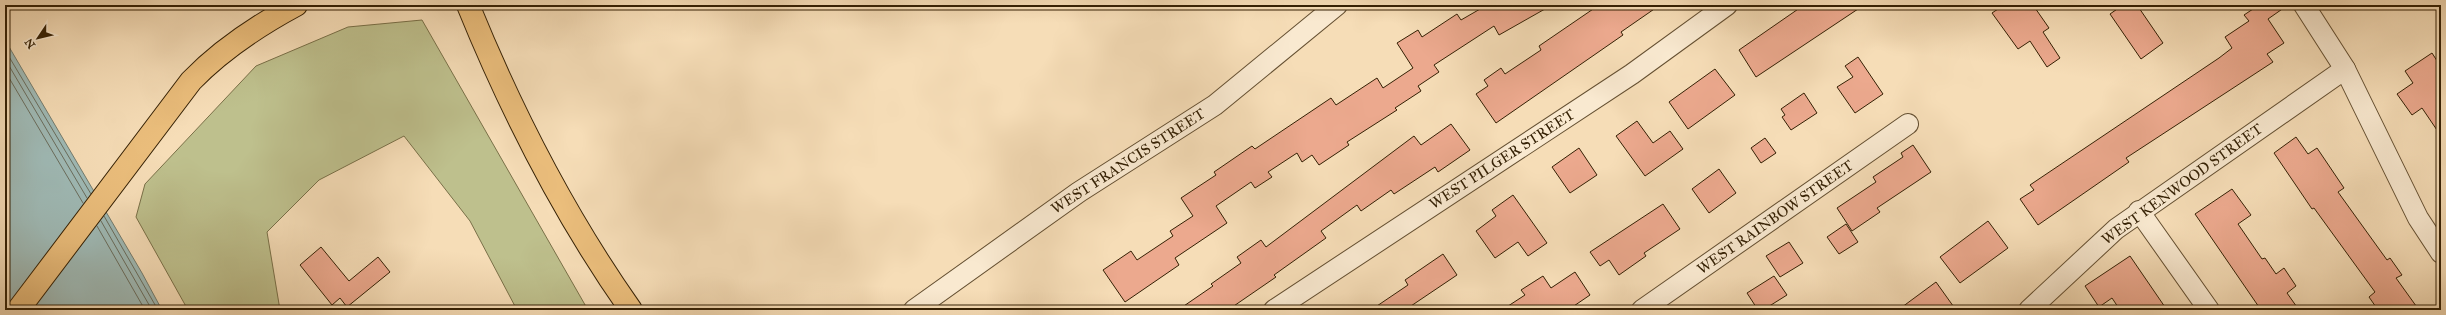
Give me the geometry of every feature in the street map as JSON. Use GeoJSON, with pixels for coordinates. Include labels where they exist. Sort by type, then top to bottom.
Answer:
{"type":"FeatureCollection","features":[{"type":"Feature","properties":{"kind":"main road"},"geometry":{"type":"LineString","coordinates":[[18,310],[191,81],[212,59],[236,40],[296,5]]}},
{"type":"Feature","properties":{"kind":"main road"},"geometry":{"type":"LineString","coordinates":[[468,5],[509,102],[546,174],[577,228],[631,310]]}},
{"type":"Feature","properties":{"kind":"street","name":"WEST FRANCIS STREET"},"geometry":{"type":"LineString","coordinates":[[914,310],[1079,192],[1215,105],[1337,5]]}},
{"type":"Feature","properties":{"kind":"street","name":"WEST PILGER STREET"},"geometry":{"type":"LineString","coordinates":[[1274,310],[1632,74],[1727,5]]}},
{"type":"Feature","properties":{"kind":"street"},"geometry":{"type":"LineString","coordinates":[[2304,5],[2345,68],[2418,218],[2441,253]]}},
{"type":"Feature","properties":{"kind":"street","name":"WEST KENWOOD STREET"},"geometry":{"type":"LineString","coordinates":[[2030,310],[2090,251],[2139,211],[2345,68]]}},
{"type":"Feature","properties":{"kind":"street","name":"WEST RAINBOW STREET"},"geometry":{"type":"LineString","coordinates":[[1642,310],[1908,124]]}},
{"type":"Feature","properties":{"kind":"street"},"geometry":{"type":"LineString","coordinates":[[2139,211],[2209,310]]}},
{"type":"Feature","properties":{"kind":"green space"},"geometry":{"type":"Polygon","coordinates":[[[422,20],[588,310],[517,310],[470,221],[404,136],[319,180],[267,232],[280,310],[188,310],[136,217],[145,184],[256,66],[348,27],[422,20]]]}},
{"type":"Feature","properties":{"kind":"water"},"geometry":{"type":"Polygon","coordinates":[[[5,40],[142,273],[162,310],[5,310],[5,40]]]}},
{"type":"Feature","properties":{"kind":"building"},"geometry":{"type":"Polygon","coordinates":[[[1487,5],[1552,5],[1499,35],[1494,26],[1434,65],[1439,72],[1418,86],[1421,91],[1395,108],[1397,110],[1347,142],[1349,145],[1319,165],[1312,155],[1302,162],[1297,153],[1268,172],[1272,177],[1255,188],[1251,182],[1216,206],[1227,223],[1175,258],[1179,265],[1125,302],[1103,270],[1131,251],[1137,260],[1173,236],[1170,231],[1193,216],[1181,198],[1216,175],[1214,172],[1252,146],[1255,149],[1331,98],[1336,105],[1377,78],[1383,88],[1413,68],[1397,43],[1418,30],[1422,37],[1457,14],[1461,20],[1487,5]]]}},
{"type":"Feature","properties":{"kind":"building"},"geometry":{"type":"Polygon","coordinates":[[[1599,5],[1660,5],[1621,32],[1623,35],[1496,123],[1476,94],[1488,86],[1484,80],[1501,68],[1505,74],[1541,50],[1539,46],[1599,5]]]}},
{"type":"Feature","properties":{"kind":"building"},"geometry":{"type":"Polygon","coordinates":[[[1804,5],[1864,5],[1756,77],[1739,50],[1804,5]]]}},
{"type":"Feature","properties":{"kind":"building"},"geometry":{"type":"Polygon","coordinates":[[[2004,5],[2033,5],[2049,28],[2043,32],[2060,58],[2047,67],[2030,41],[2018,49],[1992,13],[2004,5]]]}},
{"type":"Feature","properties":{"kind":"building"},"geometry":{"type":"Polygon","coordinates":[[[2123,5],[2137,5],[2163,43],[2141,59],[2110,14],[2123,5]]]}},
{"type":"Feature","properties":{"kind":"building"},"geometry":{"type":"Polygon","coordinates":[[[2259,5],[2288,5],[2268,19],[2284,43],[2267,54],[2273,62],[2126,158],[2129,162],[2038,225],[2020,199],[2034,190],[2030,185],[2232,48],[2225,37],[2249,21],[2244,15],[2259,5]]]}},
{"type":"Feature","properties":{"kind":"building"},"geometry":{"type":"Polygon","coordinates":[[[2432,53],[2441,67],[2441,136],[2422,108],[2412,115],[2397,94],[2413,83],[2405,71],[2432,53]]]}},
{"type":"Feature","properties":{"kind":"building"},"geometry":{"type":"Polygon","coordinates":[[[1858,57],[1883,94],[1855,113],[1837,87],[1853,77],[1845,66],[1858,57]]]}},
{"type":"Feature","properties":{"kind":"building"},"geometry":{"type":"Polygon","coordinates":[[[1715,69],[1735,95],[1688,129],[1669,102],[1715,69]]]}},
{"type":"Feature","properties":{"kind":"building"},"geometry":{"type":"Polygon","coordinates":[[[1804,93],[1817,113],[1791,130],[1782,117],[1785,115],[1781,109],[1804,93]]]}},
{"type":"Feature","properties":{"kind":"building"},"geometry":{"type":"Polygon","coordinates":[[[1637,121],[1653,143],[1670,131],[1683,149],[1645,176],[1616,136],[1637,121]]]}},
{"type":"Feature","properties":{"kind":"building"},"geometry":{"type":"Polygon","coordinates":[[[1451,124],[1470,150],[1438,172],[1435,167],[1394,194],[1391,190],[1361,211],[1357,205],[1321,231],[1326,238],[1274,275],[1276,277],[1228,310],[1178,310],[1213,286],[1211,284],[1241,263],[1237,257],[1261,240],[1266,247],[1414,136],[1421,145],[1451,124]]]}},
{"type":"Feature","properties":{"kind":"building"},"geometry":{"type":"Polygon","coordinates":[[[2296,137],[2308,154],[2317,148],[2344,188],[2338,192],[2387,260],[2390,258],[2402,275],[2396,278],[2419,310],[2378,310],[2369,297],[2375,292],[2314,208],[2312,209],[2274,153],[2296,137]]]}},
{"type":"Feature","properties":{"kind":"building"},"geometry":{"type":"Polygon","coordinates":[[[1765,138],[1776,153],[1761,163],[1751,148],[1765,138]]]}},
{"type":"Feature","properties":{"kind":"building"},"geometry":{"type":"Polygon","coordinates":[[[1913,145],[1931,172],[1877,208],[1880,212],[1852,231],[1837,208],[1876,182],[1873,177],[1903,157],[1901,153],[1913,145]]]}},
{"type":"Feature","properties":{"kind":"building"},"geometry":{"type":"Polygon","coordinates":[[[1579,148],[1597,175],[1570,193],[1552,167],[1579,148]]]}},
{"type":"Feature","properties":{"kind":"building"},"geometry":{"type":"Polygon","coordinates":[[[1719,169],[1736,193],[1709,213],[1692,189],[1719,169]]]}},
{"type":"Feature","properties":{"kind":"building"},"geometry":{"type":"Polygon","coordinates":[[[2232,189],[2251,215],[2238,224],[2262,259],[2265,258],[2276,274],[2284,268],[2296,286],[2287,293],[2299,310],[2261,310],[2195,214],[2232,189]]]}},
{"type":"Feature","properties":{"kind":"building"},"geometry":{"type":"Polygon","coordinates":[[[1513,195],[1547,243],[1528,256],[1518,242],[1495,258],[1476,231],[1496,216],[1492,210],[1513,195]]]}},
{"type":"Feature","properties":{"kind":"building"},"geometry":{"type":"Polygon","coordinates":[[[1663,204],[1680,229],[1644,253],[1646,256],[1619,275],[1609,260],[1600,266],[1590,252],[1663,204]]]}},
{"type":"Feature","properties":{"kind":"building"},"geometry":{"type":"Polygon","coordinates":[[[1988,221],[2008,248],[1960,283],[1940,257],[1988,221]]]}},
{"type":"Feature","properties":{"kind":"building"},"geometry":{"type":"Polygon","coordinates":[[[1846,224],[1858,242],[1839,254],[1827,237],[1846,224]]]}},
{"type":"Feature","properties":{"kind":"building"},"geometry":{"type":"Polygon","coordinates":[[[1789,242],[1803,263],[1780,277],[1766,256],[1789,242]]]}},
{"type":"Feature","properties":{"kind":"building"},"geometry":{"type":"Polygon","coordinates":[[[321,247],[349,281],[378,257],[390,272],[347,307],[340,298],[332,305],[300,265],[321,247]]]}},
{"type":"Feature","properties":{"kind":"building"},"geometry":{"type":"Polygon","coordinates":[[[1443,254],[1457,275],[1405,310],[1371,310],[1408,285],[1405,280],[1443,254]]]}},
{"type":"Feature","properties":{"kind":"building"},"geometry":{"type":"Polygon","coordinates":[[[2130,256],[2167,310],[2120,310],[2112,298],[2099,307],[2085,286],[2130,256]]]}},
{"type":"Feature","properties":{"kind":"building"},"geometry":{"type":"Polygon","coordinates":[[[1575,272],[1590,295],[1568,310],[1502,310],[1525,295],[1521,290],[1543,276],[1551,288],[1575,272]]]}},
{"type":"Feature","properties":{"kind":"building"},"geometry":{"type":"Polygon","coordinates":[[[1774,276],[1787,295],[1763,310],[1758,310],[1747,293],[1774,276]]]}},
{"type":"Feature","properties":{"kind":"building"},"geometry":{"type":"Polygon","coordinates":[[[1936,282],[1956,310],[1898,310],[1936,282]]]}}]}
